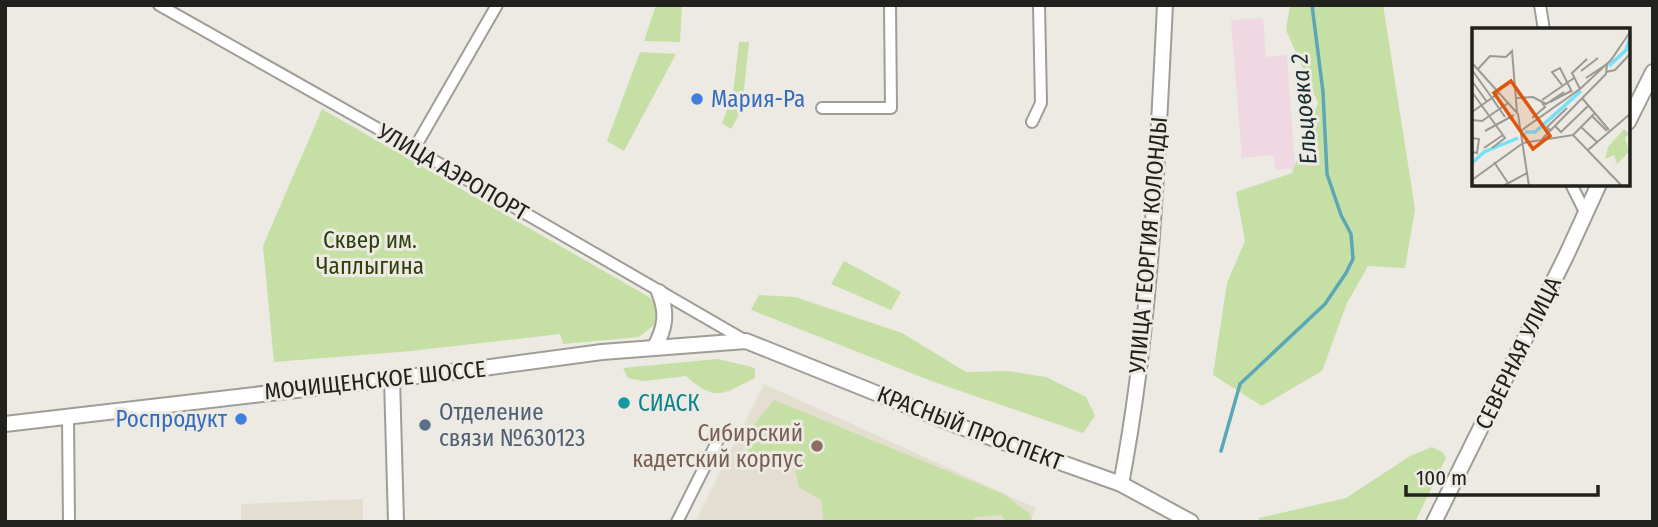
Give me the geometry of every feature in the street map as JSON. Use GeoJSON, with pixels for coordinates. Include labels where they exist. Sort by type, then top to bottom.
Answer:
{"type":"FeatureCollection","features":[{"type":"Feature","properties":{"kind":"main road","name":"УЛИЦА ГЕОРГИЯ КОЛОНДЫ"},"geometry":{"type":"LineString","coordinates":[[1121,484],[1142,344],[1166,5]]}},
{"type":"Feature","properties":{"kind":"main road"},"geometry":{"type":"LineString","coordinates":[[1630,118],[1653,72]]}},
{"type":"Feature","properties":{"kind":"main road","name":"СЕВЕРНАЯ УЛИЦА"},"geometry":{"type":"LineString","coordinates":[[1434,522],[1598,186]]}},
{"type":"Feature","properties":{"kind":"main road"},"geometry":{"type":"LineString","coordinates":[[655,347],[664,330],[666,317],[659,292]]}},
{"type":"Feature","properties":{"kind":"main road","name":"КРАСНЫЙ ПРОСПЕКТ"},"geometry":{"type":"LineString","coordinates":[[746,341],[953,424],[1121,484],[1191,522]]}},
{"type":"Feature","properties":{"kind":"main road","name":"МОЧИЩЕНСКОЕ ШОССЕ"},"geometry":{"type":"LineString","coordinates":[[5,424],[655,347],[746,341]]}},
{"type":"Feature","properties":{"kind":"main road"},"geometry":{"type":"LineString","coordinates":[[391,379],[396,522]]}},
{"type":"Feature","properties":{"kind":"street","name":"УЛИЦА АЭРОПОРТ"},"geometry":{"type":"LineString","coordinates":[[159,5],[746,341]]}},
{"type":"Feature","properties":{"kind":"street"},"geometry":{"type":"LineString","coordinates":[[414,149],[497,5]]}},
{"type":"Feature","properties":{"kind":"street"},"geometry":{"type":"LineString","coordinates":[[821,108],[891,107],[890,5]]}},
{"type":"Feature","properties":{"kind":"street"},"geometry":{"type":"LineString","coordinates":[[1032,122],[1041,103],[1039,5]]}},
{"type":"Feature","properties":{"kind":"street"},"geometry":{"type":"LineString","coordinates":[[1540,5],[1544,28]]}},
{"type":"Feature","properties":{"kind":"street"},"geometry":{"type":"LineString","coordinates":[[1572,186],[1585,212]]}},
{"type":"Feature","properties":{"kind":"street"},"geometry":{"type":"LineString","coordinates":[[68,417],[69,522]]}},
{"type":"Feature","properties":{"kind":"street"},"geometry":{"type":"LineString","coordinates":[[677,522],[719,438]]}},
{"type":"Feature","properties":{"kind":"shaded area"},"geometry":{"type":"Polygon","coordinates":[[[1263,18],[1266,57],[1287,55],[1295,169],[1275,170],[1273,155],[1242,158],[1231,20],[1263,18]]]}},
{"type":"Feature","properties":{"kind":"shaded area","name":"Сибирский кадетский корпус"},"geometry":{"type":"Polygon","coordinates":[[[764,384],[1036,508],[1030,522],[695,522],[764,384]]]}},
{"type":"Feature","properties":{"kind":"shaded area"},"geometry":{"type":"Polygon","coordinates":[[[363,499],[363,522],[241,522],[241,504],[363,499]]]}},
{"type":"Feature","properties":{"kind":"green space"},"geometry":{"type":"Polygon","coordinates":[[[656,5],[682,5],[680,42],[644,41],[656,5]]]}},
{"type":"Feature","properties":{"kind":"green space"},"geometry":{"type":"Polygon","coordinates":[[[1290,5],[1383,5],[1415,209],[1405,268],[1368,266],[1347,303],[1322,371],[1262,406],[1213,375],[1227,283],[1245,241],[1236,192],[1292,173],[1318,103],[1286,30],[1290,5]]]}},
{"type":"Feature","properties":{"kind":"green space"},"geometry":{"type":"Polygon","coordinates":[[[739,42],[749,42],[742,109],[731,129],[722,123],[733,94],[739,42]]]}},
{"type":"Feature","properties":{"kind":"green space"},"geometry":{"type":"Polygon","coordinates":[[[640,52],[676,54],[624,151],[607,141],[640,52]]]}},
{"type":"Feature","properties":{"kind":"green space","name":"Сквер им. Чаплыгина"},"geometry":{"type":"Polygon","coordinates":[[[322,109],[649,297],[654,302],[654,325],[639,337],[563,344],[560,334],[411,351],[274,362],[263,246],[322,109]]]}},
{"type":"Feature","properties":{"kind":"green space"},"geometry":{"type":"Polygon","coordinates":[[[844,261],[901,292],[891,310],[831,284],[844,261]]]}},
{"type":"Feature","properties":{"kind":"green space"},"geometry":{"type":"Polygon","coordinates":[[[759,295],[795,297],[902,333],[966,372],[1009,371],[1046,377],[1086,397],[1095,416],[1083,433],[934,382],[751,310],[759,295]]]}},
{"type":"Feature","properties":{"kind":"green space"},"geometry":{"type":"Polygon","coordinates":[[[717,359],[752,367],[755,369],[755,378],[727,392],[712,393],[686,376],[644,381],[628,378],[623,368],[717,359]]]}},
{"type":"Feature","properties":{"kind":"green space","name":"Сибирский кадетский корпус"},"geometry":{"type":"Polygon","coordinates":[[[774,400],[1003,494],[1029,513],[1033,522],[1006,522],[1002,515],[977,517],[971,522],[824,522],[821,500],[799,487],[795,469],[787,466],[761,471],[748,460],[748,432],[774,400]]]}},
{"type":"Feature","properties":{"kind":"green space"},"geometry":{"type":"Polygon","coordinates":[[[1432,447],[1442,452],[1446,458],[1415,522],[1259,522],[1259,518],[1346,498],[1410,456],[1432,447]]]}},
{"type":"Feature","properties":{"kind":"waterway","name":"Ельцовка 2"},"geometry":{"type":"LineString","coordinates":[[1221,451],[1240,384],[1325,304],[1353,259],[1351,234],[1341,215],[1327,174],[1323,92],[1312,5]]}},
{"type":"Feature","properties":{"kind":"place","name":"Мария-Ра"},"geometry":{"type":"Point","coordinates":[697,99]}},
{"type":"Feature","properties":{"kind":"place","name":"СИАСК"},"geometry":{"type":"Point","coordinates":[624,403]}},
{"type":"Feature","properties":{"kind":"place","name":"Роспродукт"},"geometry":{"type":"Point","coordinates":[241,419]}},
{"type":"Feature","properties":{"kind":"place","name":"Отделение связи №630123"},"geometry":{"type":"Point","coordinates":[425,425]}},
{"type":"Feature","properties":{"kind":"place","name":"Сибирский кадетский корпус"},"geometry":{"type":"Point","coordinates":[817,446]}}]}
